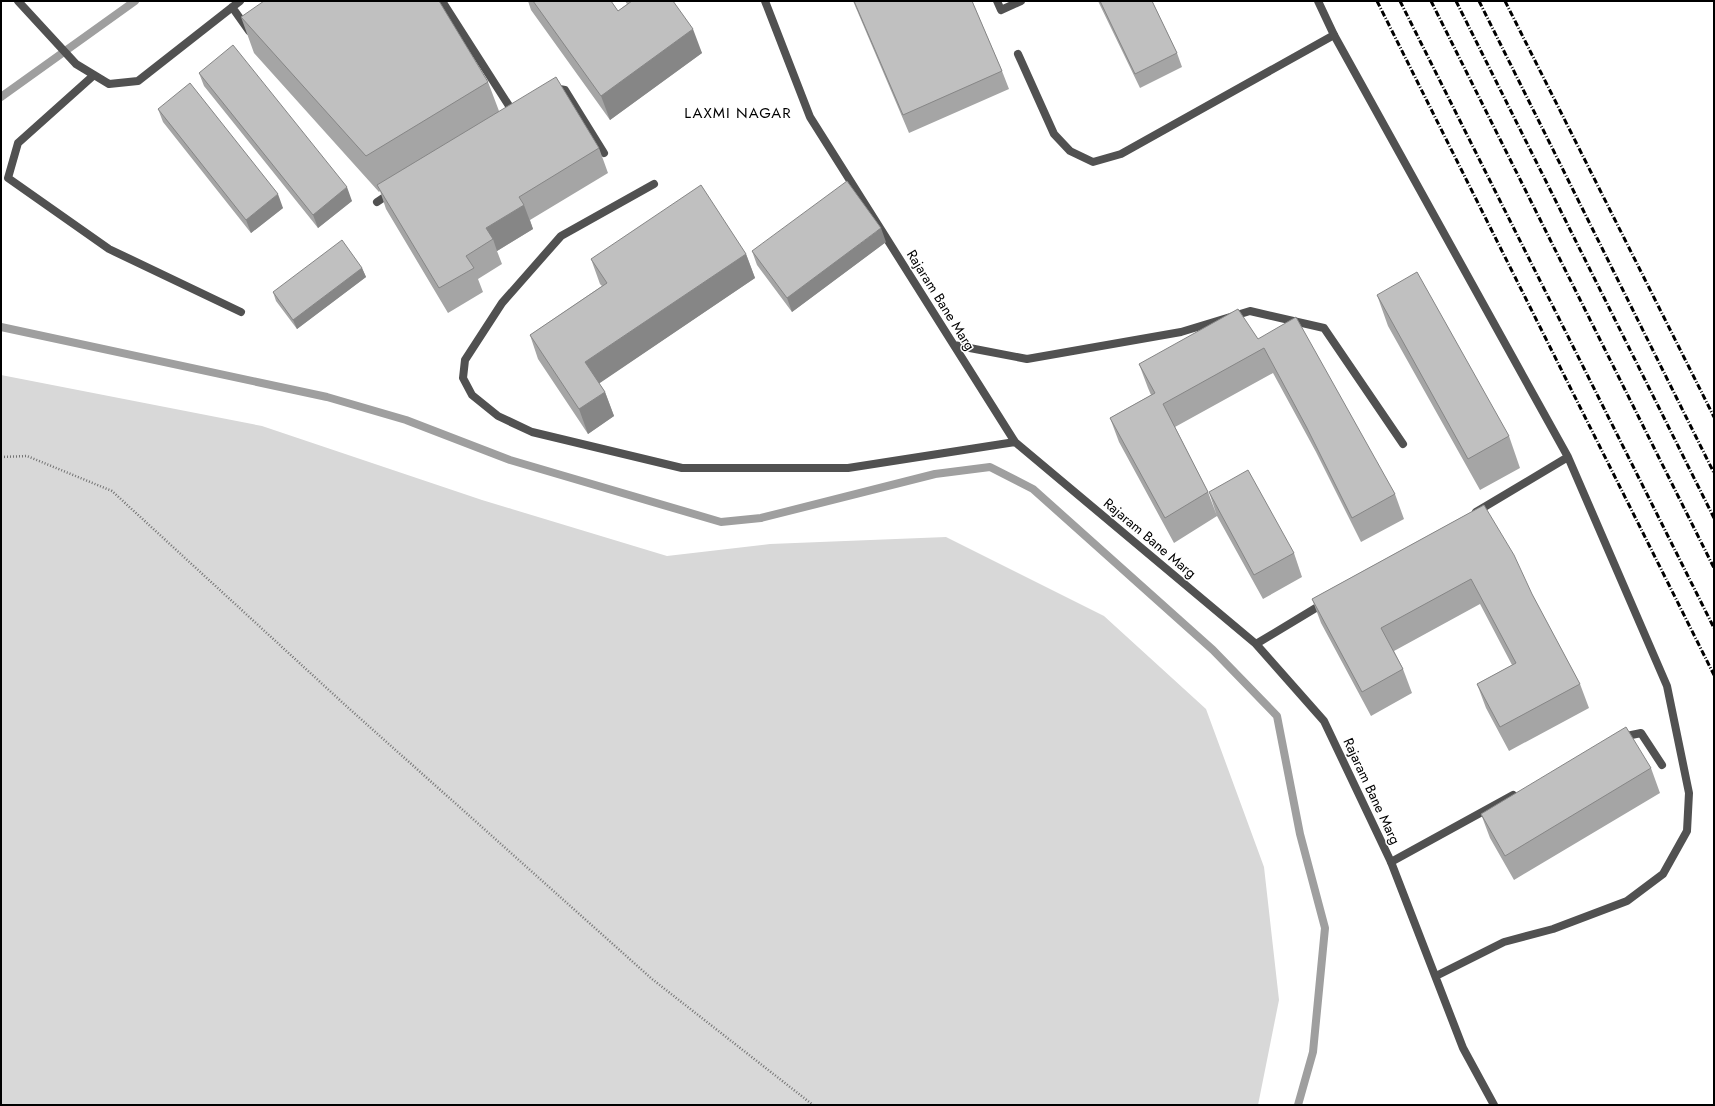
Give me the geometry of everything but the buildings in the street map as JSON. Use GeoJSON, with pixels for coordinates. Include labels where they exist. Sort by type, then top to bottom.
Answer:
{"type":"FeatureCollection","features":[{"type":"Feature","properties":{"kind":"street"},"geometry":{"type":"LineString","coordinates":[[18,1],[76,64],[109,84],[138,82],[240,1]]}},
{"type":"Feature","properties":{"kind":"street"},"geometry":{"type":"LineString","coordinates":[[442,1],[513,112]]}},
{"type":"Feature","properties":{"kind":"street","name":"Rajaram Bane Marg"},"geometry":{"type":"LineString","coordinates":[[765,1],[810,117],[1015,442],[1256,644],[1324,721],[1391,862],[1463,1048],[1494,1105]]}},
{"type":"Feature","properties":{"kind":"street"},"geometry":{"type":"LineString","coordinates":[[997,1],[1002,10],[1021,1]]}},
{"type":"Feature","properties":{"kind":"street"},"geometry":{"type":"LineString","coordinates":[[1318,1],[1334,35],[1568,457],[1666,686],[1689,794],[1687,831],[1662,874],[1627,901],[1554,929],[1504,942],[1436,976]]}},
{"type":"Feature","properties":{"kind":"street"},"geometry":{"type":"LineString","coordinates":[[232,7],[253,38]]}},
{"type":"Feature","properties":{"kind":"street"},"geometry":{"type":"LineString","coordinates":[[1018,54],[1054,134],[1070,151],[1093,162],[1122,154],[1334,35]]}},
{"type":"Feature","properties":{"kind":"street"},"geometry":{"type":"LineString","coordinates":[[94,75],[18,144],[8,178],[109,249],[241,312]]}},
{"type":"Feature","properties":{"kind":"street"},"geometry":{"type":"LineString","coordinates":[[544,93],[557,87],[565,90],[604,153]]}},
{"type":"Feature","properties":{"kind":"street"},"geometry":{"type":"LineString","coordinates":[[654,184],[561,236],[502,303],[465,360],[463,378],[472,395],[498,416],[532,432],[682,468],[848,468],[1015,442]]}},
{"type":"Feature","properties":{"kind":"street"},"geometry":{"type":"LineString","coordinates":[[377,202],[396,189]]}},
{"type":"Feature","properties":{"kind":"street"},"geometry":{"type":"LineString","coordinates":[[954,345],[1027,359],[1181,332],[1250,311],[1324,328],[1403,444]]}},
{"type":"Feature","properties":{"kind":"street"},"geometry":{"type":"LineString","coordinates":[[1466,518],[1568,457]]}},
{"type":"Feature","properties":{"kind":"street"},"geometry":{"type":"LineString","coordinates":[[1256,644],[1331,599]]}},
{"type":"Feature","properties":{"kind":"street"},"geometry":{"type":"LineString","coordinates":[[1616,738],[1641,733],[1662,765]]}},
{"type":"Feature","properties":{"kind":"street"},"geometry":{"type":"LineString","coordinates":[[1391,862],[1521,791]]}},
{"type":"Feature","properties":{"kind":"path"},"geometry":{"type":"LineString","coordinates":[[1,457],[27,456],[112,491],[344,703],[652,979],[813,1105]]}},
{"type":"Feature","properties":{"kind":"shaded area"},"geometry":{"type":"Polygon","coordinates":[[[1,375],[262,426],[482,500],[667,556],[770,544],[946,537],[1104,616],[1206,709],[1264,867],[1279,1000],[1258,1105],[1,1105],[1,375]]]}},
{"type":"Feature","properties":{"kind":"waterway"},"geometry":{"type":"LineString","coordinates":[[1,97],[135,1]]}},
{"type":"Feature","properties":{"kind":"waterway"},"geometry":{"type":"LineString","coordinates":[[1,327],[327,397],[406,420],[510,460],[721,522],[761,518],[935,474],[990,467],[1033,489],[1213,650],[1277,716],[1300,834],[1325,928],[1313,1052],[1298,1105]]}},
{"type":"Feature","properties":{"kind":"railway"},"geometry":{"type":"LineString","coordinates":[[1377,1],[1714,675]]}},
{"type":"Feature","properties":{"kind":"railway"},"geometry":{"type":"LineString","coordinates":[[1400,1],[1714,628]]}},
{"type":"Feature","properties":{"kind":"railway"},"geometry":{"type":"LineString","coordinates":[[1431,1],[1714,568]]}},
{"type":"Feature","properties":{"kind":"railway"},"geometry":{"type":"LineString","coordinates":[[1456,1],[1714,518]]}},
{"type":"Feature","properties":{"kind":"railway"},"geometry":{"type":"LineString","coordinates":[[1479,1],[1714,473]]}},
{"type":"Feature","properties":{"kind":"railway"},"geometry":{"type":"LineString","coordinates":[[1505,1],[1714,417]]}},
{"type":"Feature","properties":{"kind":"district","name":"LAXMI NAGAR"},"geometry":{"type":"Point","coordinates":[738,113]}}]}
